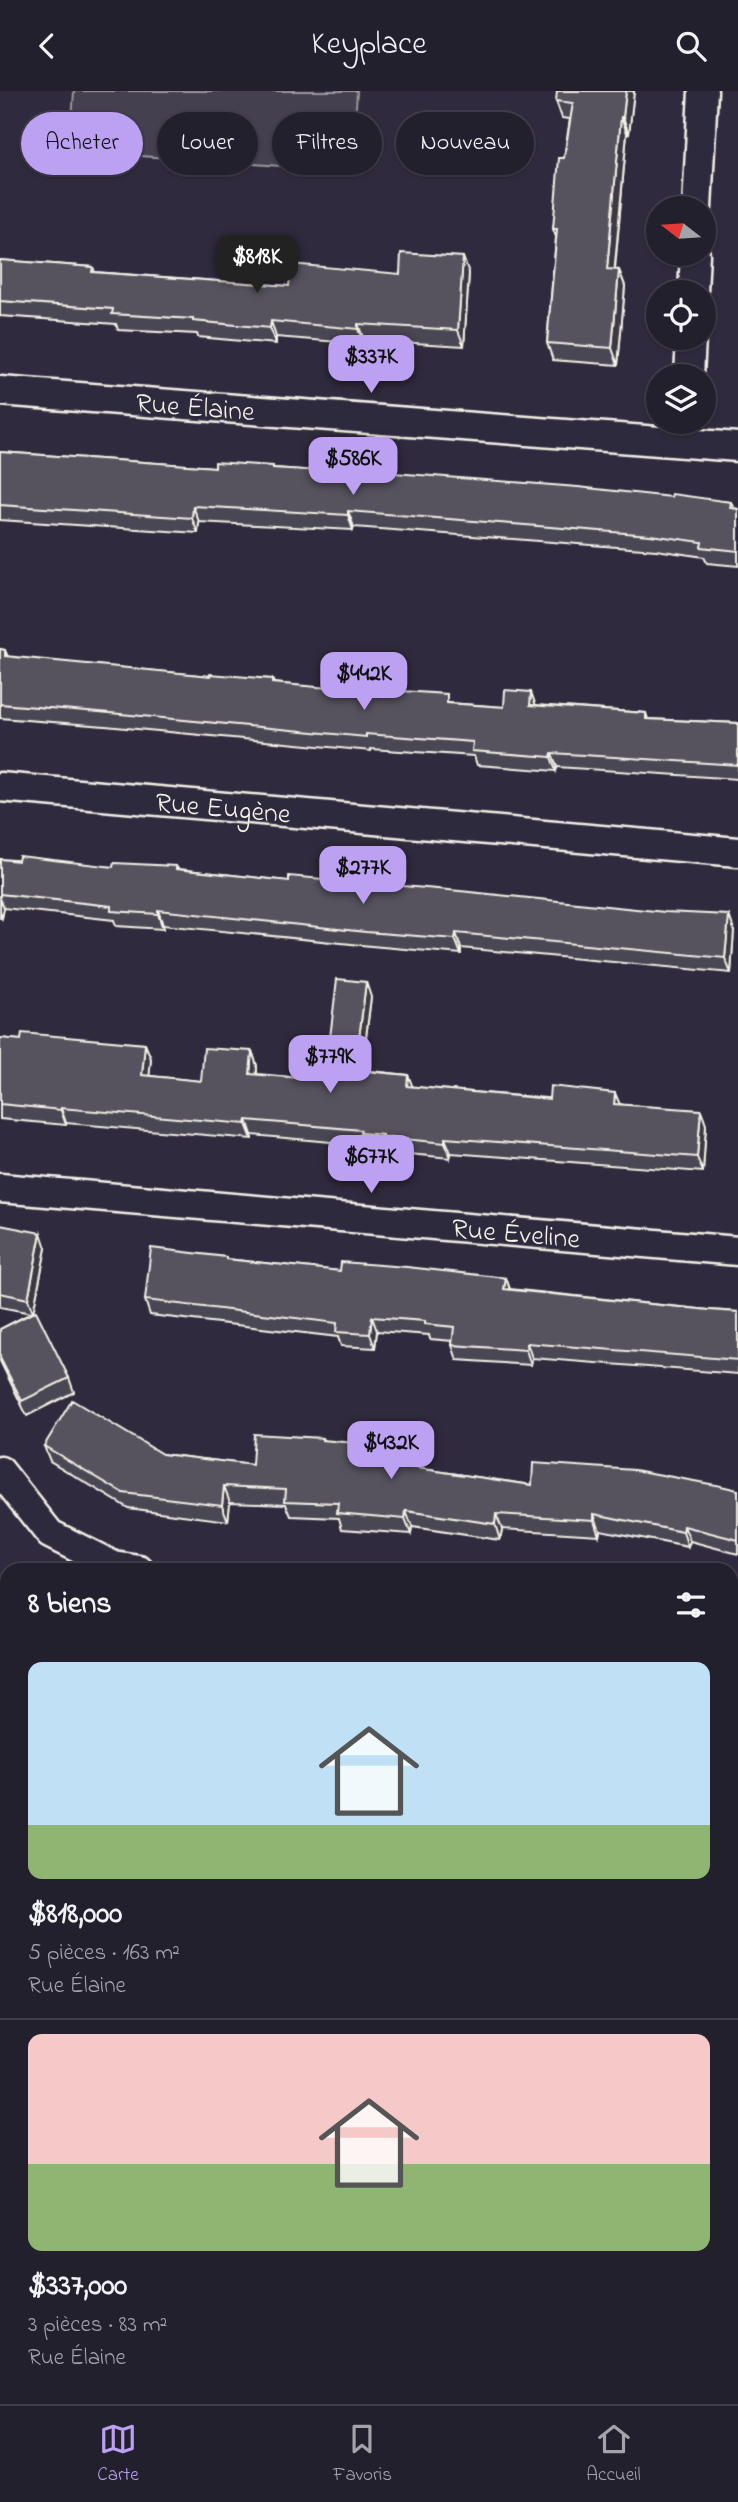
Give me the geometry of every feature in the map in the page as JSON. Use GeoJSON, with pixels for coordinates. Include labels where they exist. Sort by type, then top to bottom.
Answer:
{"type":"FeatureCollection","features":[{"type":"Feature","properties":{"kind":"street"},"geometry":{"type":"LineString","coordinates":[[698,196],[703,91]]}},
{"type":"Feature","properties":{"kind":"street","name":"Rue Élaine"},"geometry":{"type":"LineString","coordinates":[[0,391],[646,430]]}},
{"type":"Feature","properties":{"kind":"street","name":"Rue Élaine"},"geometry":{"type":"LineString","coordinates":[[693,434],[738,447]]}},
{"type":"Feature","properties":{"kind":"street","name":"Rue Eugène"},"geometry":{"type":"LineString","coordinates":[[0,787],[738,852]]}},
{"type":"Feature","properties":{"kind":"street","name":"Rue Éveline"},"geometry":{"type":"LineString","coordinates":[[0,1188],[738,1251]]}},
{"type":"Feature","properties":{"kind":"street"},"geometry":{"type":"LineString","coordinates":[[0,1471],[50,1534],[108,1563]]}},
{"type":"Feature","properties":{"kind":"shaded area"},"geometry":{"type":"Polygon","coordinates":[[[74,91],[357,91],[356,112],[272,112],[272,165],[258,164],[258,112],[157,112],[157,157],[143,156],[143,112],[73,112],[74,91]]]}},
{"type":"Feature","properties":{"kind":"building"},"geometry":{"type":"Polygon","coordinates":[[[557,91],[626,91],[621,117],[607,269],[619,270],[612,348],[547,343],[557,229],[553,229],[559,158],[564,158],[573,103],[556,101],[557,91]]]}},
{"type":"Feature","properties":{"kind":"building"},"geometry":{"type":"Polygon","coordinates":[[[401,253],[463,257],[458,330],[358,324],[358,329],[271,321],[270,328],[193,319],[112,314],[113,309],[0,301],[0,260],[93,267],[92,272],[289,286],[291,264],[400,274],[401,253]]]}},
{"type":"Feature","properties":{"kind":"building"},"geometry":{"type":"Polygon","coordinates":[[[0,452],[215,467],[215,462],[368,474],[368,471],[671,497],[672,494],[731,502],[730,508],[738,509],[738,551],[701,547],[702,542],[650,535],[348,511],[348,515],[193,506],[192,518],[0,505],[0,452]]]}},
{"type":"Feature","properties":{"kind":"building"},"geometry":{"type":"Polygon","coordinates":[[[0,649],[5,650],[5,656],[210,676],[272,679],[272,683],[386,693],[386,690],[447,694],[447,703],[504,707],[505,690],[531,692],[530,705],[646,713],[646,719],[738,723],[738,765],[552,753],[551,757],[472,751],[473,742],[366,734],[366,737],[0,704],[0,649]]]}},
{"type":"Feature","properties":{"kind":"building"},"geometry":{"type":"Polygon","coordinates":[[[19,856],[113,867],[114,863],[176,866],[176,869],[289,881],[289,876],[665,912],[729,915],[725,958],[456,933],[455,939],[366,932],[158,910],[158,914],[111,911],[111,906],[0,894],[0,859],[18,861],[19,856]]]}},
{"type":"Feature","properties":{"kind":"building"},"geometry":{"type":"Polygon","coordinates":[[[337,979],[366,982],[355,1070],[408,1075],[407,1086],[549,1099],[550,1086],[615,1093],[614,1104],[701,1110],[697,1157],[445,1138],[445,1143],[382,1137],[360,1133],[361,1130],[247,1120],[246,1124],[0,1104],[0,1038],[21,1040],[22,1033],[145,1044],[142,1075],[201,1081],[204,1048],[252,1051],[250,1074],[325,1080],[337,979]]]}},
{"type":"Feature","properties":{"kind":"building"},"geometry":{"type":"Polygon","coordinates":[[[0,1225],[41,1233],[28,1299],[0,1293],[0,1225]]]}},
{"type":"Feature","properties":{"kind":"building"},"geometry":{"type":"Polygon","coordinates":[[[151,1248],[340,1271],[341,1262],[407,1267],[506,1278],[504,1289],[738,1312],[738,1360],[527,1343],[526,1350],[452,1345],[454,1327],[425,1324],[425,1321],[372,1317],[370,1334],[336,1332],[337,1323],[145,1300],[151,1248]]]}},
{"type":"Feature","properties":{"kind":"building"},"geometry":{"type":"Polygon","coordinates":[[[36,1311],[69,1378],[22,1401],[0,1358],[0,1329],[36,1311]]]}},
{"type":"Feature","properties":{"kind":"building"},"geometry":{"type":"Polygon","coordinates":[[[72,1400],[162,1454],[252,1465],[254,1434],[390,1446],[389,1464],[532,1485],[533,1463],[635,1470],[721,1486],[738,1490],[738,1540],[684,1526],[683,1532],[594,1514],[594,1520],[496,1514],[495,1524],[406,1511],[405,1519],[337,1513],[338,1503],[285,1501],[286,1489],[224,1486],[222,1505],[123,1493],[44,1446],[72,1400]]]}}]}
